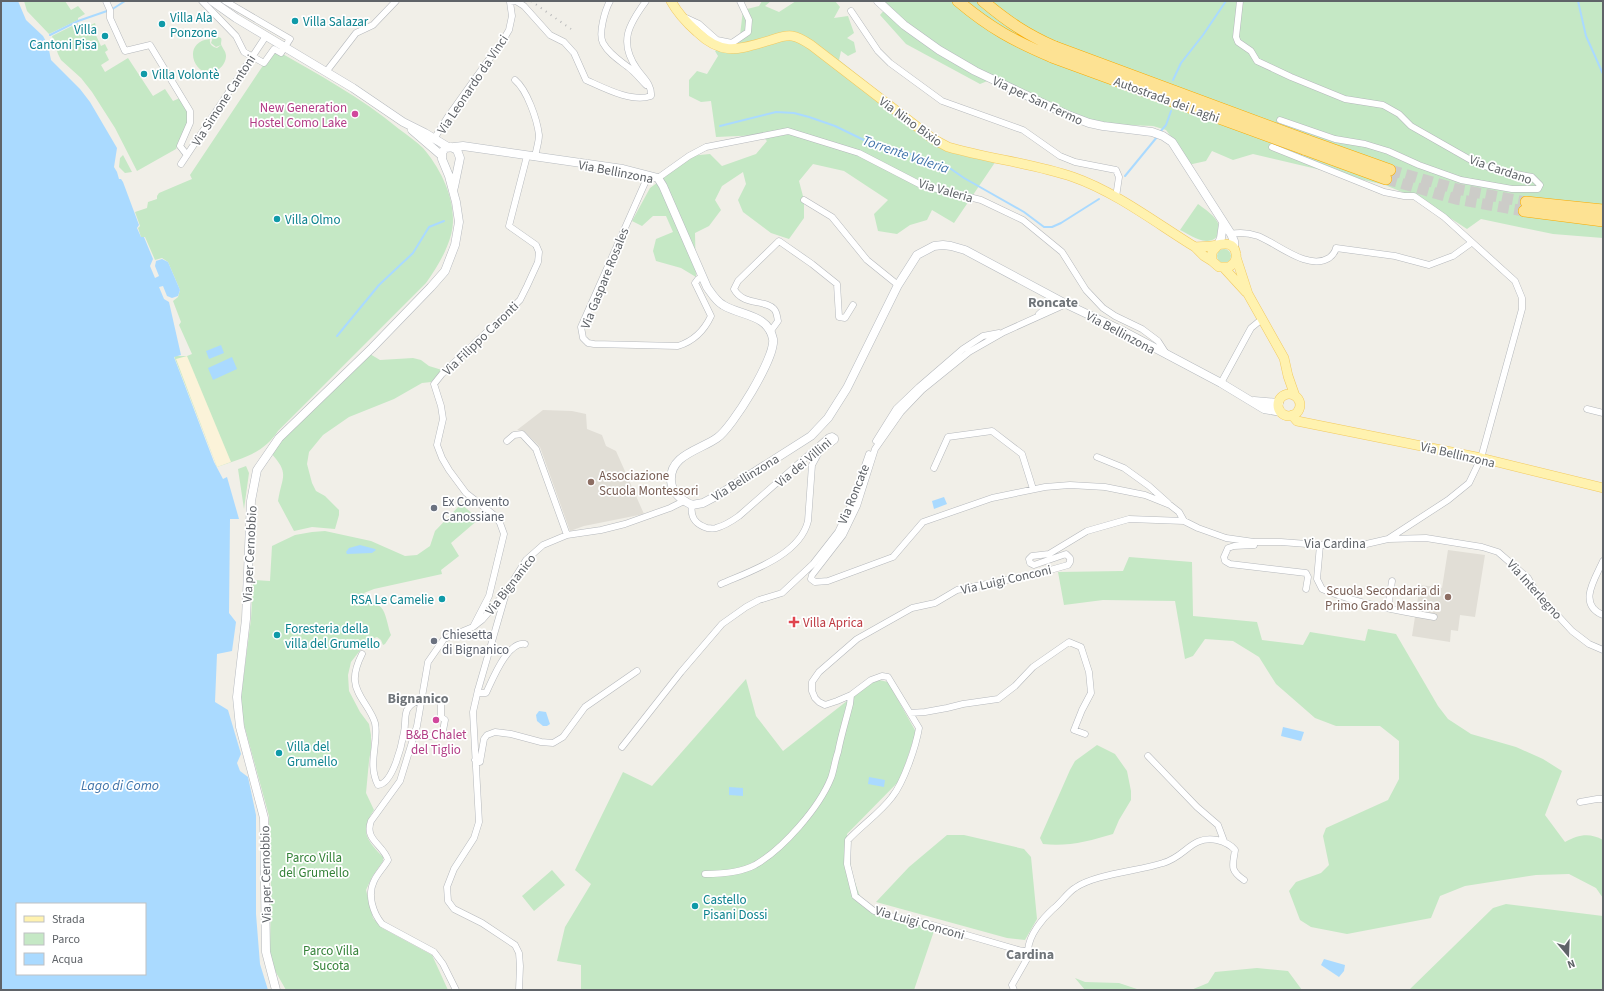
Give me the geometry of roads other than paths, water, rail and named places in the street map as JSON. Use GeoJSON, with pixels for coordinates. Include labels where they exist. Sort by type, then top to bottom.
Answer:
{"type":"FeatureCollection","features":[{"type":"Feature","properties":{"kind":"highway","name":"Autostrada dei Laghi"},"geometry":{"type":"LineString","coordinates":[[958,1],[987,25],[1009,38],[1054,52],[1388,175]]}},
{"type":"Feature","properties":{"kind":"highway","name":"Autostrada dei Laghi"},"geometry":{"type":"LineString","coordinates":[[983,1],[1005,19],[1054,52]]}},
{"type":"Feature","properties":{"kind":"highway"},"geometry":{"type":"LineString","coordinates":[[1603,210],[1525,207],[1603,221]]}},
{"type":"Feature","properties":{"kind":"main road","name":"Via Bellinzona"},"geometry":{"type":"LineString","coordinates":[[212,1],[236,18],[326,72],[403,122],[449,147],[463,146],[482,150],[623,169],[658,178],[663,186],[703,277],[714,297],[723,305],[755,317],[763,322],[770,332]]}},
{"type":"Feature","properties":{"kind":"main road","name":"Via Nino Bixio"},"geometry":{"type":"LineString","coordinates":[[671,1],[682,16],[703,37],[711,44],[721,48],[736,49],[782,36],[790,35],[798,37],[811,45],[933,139],[948,148],[1059,172],[1090,184],[1116,197],[1195,247],[1204,256],[1212,261]]}},
{"type":"Feature","properties":{"kind":"main road","name":"Via per San Fermo"},"geometry":{"type":"LineString","coordinates":[[878,1],[904,25],[939,50],[975,71],[1068,115],[1089,123],[1152,132],[1163,136],[1172,142],[1223,224],[1231,234],[1234,240],[1234,248]]}},
{"type":"Feature","properties":{"kind":"main road","name":"Via Bellinzona"},"geometry":{"type":"LineString","coordinates":[[403,122],[443,159]]}},
{"type":"Feature","properties":{"kind":"main road"},"geometry":{"type":"LineString","coordinates":[[449,147],[458,151],[459,160],[452,165],[443,159],[443,150],[449,147]]}},
{"type":"Feature","properties":{"kind":"main road","name":"Via Bellinzona"},"geometry":{"type":"LineString","coordinates":[[459,160],[482,150]]}},
{"type":"Feature","properties":{"kind":"main road","name":"Via per Cernobbio"},"geometry":{"type":"LineString","coordinates":[[276,990],[266,952],[264,818],[240,727],[237,697],[246,619],[251,501],[253,486],[257,470],[279,438],[388,332],[431,288],[445,271],[455,245],[459,222],[454,192],[443,159]]}},
{"type":"Feature","properties":{"kind":"main road","name":"Via per Cernobbio"},"geometry":{"type":"LineString","coordinates":[[454,192],[459,160]]}},
{"type":"Feature","properties":{"kind":"main road"},"geometry":{"type":"LineString","coordinates":[[1223,224],[1221,238],[1212,252],[1212,261],[1217,266],[1224,268],[1248,294]]}},
{"type":"Feature","properties":{"kind":"main road"},"geometry":{"type":"LineString","coordinates":[[1195,247],[1228,243],[1234,248],[1248,294],[1284,358],[1295,396],[1299,400],[1300,406],[1312,422]]}},
{"type":"Feature","properties":{"kind":"main road","name":"Via Bellinzona"},"geometry":{"type":"LineString","coordinates":[[688,503],[703,503],[720,494],[811,436],[828,418],[847,388],[898,285],[916,255],[934,246],[951,246],[965,250],[1066,304],[1116,328],[1221,383],[1252,401],[1281,403]]}},
{"type":"Feature","properties":{"kind":"main road"},"geometry":{"type":"LineString","coordinates":[[1224,268],[1232,265],[1236,257]]}},
{"type":"Feature","properties":{"kind":"main road"},"geometry":{"type":"LineString","coordinates":[[688,503],[678,496],[672,485],[672,473],[674,467],[681,458],[717,438],[729,426],[765,368],[770,357],[774,341],[770,332]]}},
{"type":"Feature","properties":{"kind":"main road"},"geometry":{"type":"LineString","coordinates":[[1288,376],[1281,403],[1285,415],[1292,415],[1298,412],[1300,406]]}},
{"type":"Feature","properties":{"kind":"main road"},"geometry":{"type":"LineString","coordinates":[[1281,403],[1288,394],[1295,396]]}},
{"type":"Feature","properties":{"kind":"main road","name":"Via Bellinzona"},"geometry":{"type":"LineString","coordinates":[[1292,415],[1297,421],[1312,422],[1481,458],[1603,488]]}},
{"type":"Feature","properties":{"kind":"street"},"geometry":{"type":"LineString","coordinates":[[106,1],[110,10],[110,18],[125,51],[150,45],[188,106],[191,120],[180,146],[187,155]]}},
{"type":"Feature","properties":{"kind":"street"},"geometry":{"type":"LineString","coordinates":[[202,1],[236,36],[244,52],[264,63],[274,49],[281,53],[290,39],[225,1]]}},
{"type":"Feature","properties":{"kind":"street"},"geometry":{"type":"LineString","coordinates":[[326,72],[356,33],[373,25],[396,1]]}},
{"type":"Feature","properties":{"kind":"street","name":"Via Leonardo da Vinci"},"geometry":{"type":"LineString","coordinates":[[434,139],[451,112],[499,47],[509,30],[512,16],[510,2],[516,1],[524,6],[550,35],[564,42],[574,53],[586,80],[635,98],[651,96],[651,90]]}},
{"type":"Feature","properties":{"kind":"street"},"geometry":{"type":"LineString","coordinates":[[610,1],[605,9],[602,28],[602,42],[612,55],[630,68],[651,90]]}},
{"type":"Feature","properties":{"kind":"street"},"geometry":{"type":"LineString","coordinates":[[646,1],[629,26],[627,36],[631,57],[647,81],[651,90]]}},
{"type":"Feature","properties":{"kind":"street"},"geometry":{"type":"LineString","coordinates":[[682,16],[699,24],[717,40],[732,43],[748,32],[749,20],[740,1]]}},
{"type":"Feature","properties":{"kind":"street","name":"Via Cardano"},"geometry":{"type":"LineString","coordinates":[[1240,1],[1236,37],[1238,42],[1251,51],[1257,61],[1291,78],[1345,99],[1354,102],[1368,102],[1387,107],[1399,114],[1410,126],[1476,162],[1499,171],[1532,177],[1540,185],[1538,189],[1525,190],[1461,180],[1418,165],[1388,151],[1365,144],[1334,139],[1280,120]]}},
{"type":"Feature","properties":{"kind":"street"},"geometry":{"type":"LineString","coordinates":[[851,11],[878,51],[890,63],[942,101],[1022,130],[1060,156],[1075,162],[1116,170],[1119,177],[1116,197]]}},
{"type":"Feature","properties":{"kind":"street","name":"Via Simone Cantoni"},"geometry":{"type":"LineString","coordinates":[[181,164],[266,36]]}},
{"type":"Feature","properties":{"kind":"street"},"geometry":{"type":"LineString","coordinates":[[515,80],[522,86],[536,121],[539,137],[531,156]]}},
{"type":"Feature","properties":{"kind":"street","name":"Via Valeria"},"geometry":{"type":"LineString","coordinates":[[658,178],[689,156],[706,147],[788,132],[859,153],[921,185],[981,200],[1023,220],[1062,252],[1086,290],[1103,308],[1147,333],[1158,341],[1168,356]]}},
{"type":"Feature","properties":{"kind":"street"},"geometry":{"type":"LineString","coordinates":[[1272,147],[1384,192],[1404,196],[1414,196],[1444,217],[1514,281],[1522,298],[1522,309],[1481,458]]}},
{"type":"Feature","properties":{"kind":"street","name":"Via Filippo Caronti"},"geometry":{"type":"LineString","coordinates":[[473,627],[489,596],[503,538],[503,530],[494,515],[466,493],[442,458],[437,445],[443,419],[441,406],[434,384],[442,374],[494,327],[520,300],[538,262],[539,252],[536,246],[509,226],[531,156]]}},
{"type":"Feature","properties":{"kind":"street","name":"Via Gaspare Rosales"},"geometry":{"type":"LineString","coordinates":[[648,176],[582,327],[583,338],[588,343],[594,344],[678,346],[686,344],[706,326],[710,316],[695,283],[698,279],[703,277]]}},
{"type":"Feature","properties":{"kind":"street"},"geometry":{"type":"LineString","coordinates":[[804,200],[832,217],[866,260],[898,285]]}},
{"type":"Feature","properties":{"kind":"street"},"geometry":{"type":"LineString","coordinates":[[1231,234],[1238,232],[1258,236],[1299,257],[1314,261],[1325,260],[1333,255],[1336,248],[1395,256],[1429,265],[1453,256],[1472,243]]}},
{"type":"Feature","properties":{"kind":"street"},"geometry":{"type":"LineString","coordinates":[[770,332],[778,321],[773,307],[743,298],[734,288],[738,281],[779,241],[837,284],[839,317],[845,318],[853,305]]}},
{"type":"Feature","properties":{"kind":"street"},"geometry":{"type":"LineString","coordinates":[[1033,319],[1048,306],[1053,297]]}},
{"type":"Feature","properties":{"kind":"street"},"geometry":{"type":"LineString","coordinates":[[1066,304],[1004,332],[969,352],[922,390],[901,412],[875,449],[857,506],[843,535],[811,576],[811,579],[815,582],[828,581],[893,557],[923,522],[992,498],[1033,489],[1070,484],[1105,487],[1145,495],[1170,505]]}},
{"type":"Feature","properties":{"kind":"street"},"geometry":{"type":"LineString","coordinates":[[1221,383],[1251,328],[1262,318]]}},
{"type":"Feature","properties":{"kind":"street","name":"Via Roncate"},"geometry":{"type":"LineString","coordinates":[[622,747],[681,672],[722,624],[746,607],[759,600],[782,593],[813,564],[838,532],[852,503],[871,448],[896,409],[963,349],[983,336],[1004,332]]}},
{"type":"Feature","properties":{"kind":"street"},"geometry":{"type":"LineString","coordinates":[[1587,409],[1603,413]]}},
{"type":"Feature","properties":{"kind":"street"},"geometry":{"type":"LineString","coordinates":[[934,468],[948,437],[992,432],[1022,454],[1033,489]]}},
{"type":"Feature","properties":{"kind":"street"},"geometry":{"type":"LineString","coordinates":[[506,441],[514,435],[522,434],[536,449],[566,535]]}},
{"type":"Feature","properties":{"kind":"street","name":"Via dei Villini"},"geometry":{"type":"LineString","coordinates":[[688,503],[693,520],[701,526],[712,529],[723,526],[738,516],[829,437],[832,436],[835,438],[819,452],[812,465],[808,520],[800,539],[793,546],[761,566],[721,584]]}},
{"type":"Feature","properties":{"kind":"street"},"geometry":{"type":"LineString","coordinates":[[1097,457],[1124,468],[1149,486],[1179,512],[1184,521]]}},
{"type":"Feature","properties":{"kind":"street","name":"Via Cardina"},"geometry":{"type":"LineString","coordinates":[[1184,521],[1198,528],[1226,538],[1254,542],[1362,545],[1388,539],[1462,490],[1469,483],[1481,458]]}},
{"type":"Feature","properties":{"kind":"street","name":"Via Bignanico"},"geometry":{"type":"LineString","coordinates":[[456,990],[444,964],[434,952],[382,924],[377,917],[371,896],[373,882],[388,860],[387,855],[369,834],[369,827],[371,821],[400,781],[417,726],[428,662],[444,640],[473,627],[482,620],[506,592],[526,560],[543,545],[566,535],[601,530],[625,524],[688,503]]}},
{"type":"Feature","properties":{"kind":"street","name":"Via Luigi Conconi"},"geometry":{"type":"LineString","coordinates":[[1028,950],[1022,951],[929,924],[890,916],[874,911],[855,896],[847,864],[848,840],[893,796],[902,779],[917,740],[919,728],[888,677],[882,676],[871,680],[850,695],[837,702],[825,705],[815,698],[812,691],[812,682],[820,672],[857,639],[912,608],[935,603],[957,590],[1067,566],[1071,559],[1070,556],[1066,554],[1034,565],[1030,563],[1029,559],[1032,556],[1049,554],[1087,531],[1129,519],[1184,521]]}},
{"type":"Feature","properties":{"kind":"street","name":"Via Interlegno"},"geometry":{"type":"LineString","coordinates":[[1388,539],[1426,538],[1482,546],[1498,552],[1528,578],[1536,592],[1572,631],[1589,644],[1603,650]]}},
{"type":"Feature","properties":{"kind":"street"},"geometry":{"type":"LineString","coordinates":[[1291,542],[1234,546],[1228,548],[1224,557],[1225,561],[1230,564],[1306,573],[1308,576],[1306,588]]}},
{"type":"Feature","properties":{"kind":"street"},"geometry":{"type":"LineString","coordinates":[[1320,545],[1317,578],[1322,589],[1337,596],[1434,617]]}},
{"type":"Feature","properties":{"kind":"street"},"geometry":{"type":"LineString","coordinates":[[1603,561],[1588,599],[1592,608],[1603,615]]}},
{"type":"Feature","properties":{"kind":"street"},"geometry":{"type":"LineString","coordinates":[[1388,608],[1392,581]]}},
{"type":"Feature","properties":{"kind":"street"},"geometry":{"type":"LineString","coordinates":[[506,592],[473,712],[479,822],[474,838],[454,870],[447,887],[448,901],[454,909],[482,923],[515,945],[519,953],[519,990]]}},
{"type":"Feature","properties":{"kind":"street"},"geometry":{"type":"LineString","coordinates":[[910,713],[925,712],[963,704],[998,699],[1014,686],[1033,667],[1070,642],[1081,647],[1089,672],[1091,693],[1074,730],[1084,734]]}},
{"type":"Feature","properties":{"kind":"street"},"geometry":{"type":"LineString","coordinates":[[478,690],[480,693],[486,693],[497,669],[514,646],[525,644]]}},
{"type":"Feature","properties":{"kind":"street"},"geometry":{"type":"LineString","coordinates":[[362,654],[355,675],[355,683],[374,722],[376,738],[373,755],[375,776],[378,785],[384,782],[391,775],[394,768],[405,731],[405,717],[408,709],[415,702],[422,699],[441,700],[441,717],[444,720],[442,736],[427,736]]}},
{"type":"Feature","properties":{"kind":"street"},"geometry":{"type":"LineString","coordinates":[[475,760],[480,762],[484,739],[487,735],[494,732],[511,734],[540,742],[553,743],[563,737],[585,708],[637,671]]}},
{"type":"Feature","properties":{"kind":"street"},"geometry":{"type":"LineString","coordinates":[[705,874],[736,872],[755,865],[778,848],[798,828],[824,794],[832,777],[850,704],[850,695]]}},
{"type":"Feature","properties":{"kind":"street"},"geometry":{"type":"LineString","coordinates":[[1148,756],[1197,807],[1218,825],[1224,841]]}},
{"type":"Feature","properties":{"kind":"street"},"geometry":{"type":"LineString","coordinates":[[1580,802],[1603,799]]}},
{"type":"Feature","properties":{"kind":"street"},"geometry":{"type":"LineString","coordinates":[[1014,990],[1012,986],[1028,957],[1029,946],[1040,922],[1074,888],[1083,883],[1164,863],[1174,859],[1195,842],[1207,838],[1224,841],[1235,850],[1232,866],[1238,876],[1244,880]]}},
{"type":"Feature","properties":{"kind":"water","name":"Lago di Como"},"geometry":{"type":"Polygon","coordinates":[[[1,1],[18,1],[26,20],[43,36],[48,45],[51,60],[80,89],[90,102],[117,148],[114,167],[119,179],[123,182],[139,225],[137,228],[141,237],[144,237],[153,259],[150,266],[155,278],[159,276],[155,266],[156,261],[162,259],[168,262],[180,290],[178,296],[172,298],[167,296],[163,286],[159,287],[164,299],[169,302],[181,355],[174,357],[214,462],[223,479],[227,477],[239,519],[230,519],[229,613],[236,622],[232,651],[217,654],[215,702],[228,710],[241,754],[237,763],[240,771],[248,777],[256,815],[256,914],[260,964],[268,990],[1,990],[1,1]]]}},
{"type":"Feature","properties":{"kind":"water"},"geometry":{"type":"Polygon","coordinates":[[[221,345],[224,353],[209,359],[206,351],[221,345]]]}},
{"type":"Feature","properties":{"kind":"water"},"geometry":{"type":"Polygon","coordinates":[[[232,357],[237,369],[213,380],[208,368],[232,357]]]}},
{"type":"Feature","properties":{"kind":"water"},"geometry":{"type":"Polygon","coordinates":[[[944,497],[947,504],[934,509],[932,501],[944,497]]]}},
{"type":"Feature","properties":{"kind":"water"},"geometry":{"type":"Polygon","coordinates":[[[360,545],[376,550],[372,553],[347,554],[346,552],[349,548],[360,545]]]}},
{"type":"Feature","properties":{"kind":"water"},"geometry":{"type":"Polygon","coordinates":[[[539,711],[546,712],[550,724],[543,726],[537,721],[536,715],[539,711]]]}},
{"type":"Feature","properties":{"kind":"water"},"geometry":{"type":"Polygon","coordinates":[[[1283,727],[1304,732],[1301,741],[1281,736],[1283,727]]]}},
{"type":"Feature","properties":{"kind":"water"},"geometry":{"type":"Polygon","coordinates":[[[869,777],[885,780],[884,787],[868,784],[869,777]]]}},
{"type":"Feature","properties":{"kind":"water"},"geometry":{"type":"Polygon","coordinates":[[[729,787],[743,788],[743,796],[729,795],[729,787]]]}},
{"type":"Feature","properties":{"kind":"water"},"geometry":{"type":"Polygon","coordinates":[[[1324,959],[1345,965],[1344,971],[1339,977],[1321,965],[1324,959]]]}},
{"type":"Feature","properties":{"kind":"waterway"},"geometry":{"type":"LineString","coordinates":[[111,10],[125,1]]}},
{"type":"Feature","properties":{"kind":"waterway"},"geometry":{"type":"LineString","coordinates":[[1173,80],[1181,63],[1203,35],[1226,1]]}},
{"type":"Feature","properties":{"kind":"waterway"},"geometry":{"type":"LineString","coordinates":[[1578,1],[1586,36],[1603,74]]}},
{"type":"Feature","properties":{"kind":"waterway"},"geometry":{"type":"LineString","coordinates":[[50,35],[78,21],[107,11]]}},
{"type":"Feature","properties":{"kind":"waterway"},"geometry":{"type":"LineString","coordinates":[[1160,132],[1166,125],[1171,111]]}},
{"type":"Feature","properties":{"kind":"waterway","name":"Torrente Valeria"},"geometry":{"type":"LineString","coordinates":[[720,126],[776,112],[794,113],[809,117],[835,126],[870,143],[905,152],[951,169],[1024,212],[1044,227],[1052,227],[1061,223],[1099,199]]}},
{"type":"Feature","properties":{"kind":"waterway"},"geometry":{"type":"LineString","coordinates":[[1125,176],[1157,137]]}},
{"type":"Feature","properties":{"kind":"waterway"},"geometry":{"type":"LineString","coordinates":[[337,336],[379,285],[413,253],[429,227],[444,221]]}},
{"type":"Feature","properties":{"kind":"tunnel"},"geometry":{"type":"LineString","coordinates":[[1390,170],[1457,189],[1526,202]]}},
{"type":"Feature","properties":{"kind":"tunnel"},"geometry":{"type":"LineString","coordinates":[[1386,179],[1456,199],[1524,211]]}},
{"type":"Feature","properties":{"kind":"railway"},"geometry":{"type":"LineString","coordinates":[[531,1],[571,29]]}},
{"type":"Feature","properties":{"kind":"place","name":"Villa Salazar"},"geometry":{"type":"Point","coordinates":[295,21]}},
{"type":"Feature","properties":{"kind":"place","name":"Villa Ala Ponzone"},"geometry":{"type":"Point","coordinates":[162,24]}},
{"type":"Feature","properties":{"kind":"place","name":"Villa Cantoni Pisa"},"geometry":{"type":"Point","coordinates":[105,36]}},
{"type":"Feature","properties":{"kind":"place","name":"Villa Volontè"},"geometry":{"type":"Point","coordinates":[144,74]}},
{"type":"Feature","properties":{"kind":"place","name":"New Generation Hostel Como Lake"},"geometry":{"type":"Point","coordinates":[355,114]}},
{"type":"Feature","properties":{"kind":"place","name":"Villa Olmo"},"geometry":{"type":"Point","coordinates":[277,219]}},
{"type":"Feature","properties":{"kind":"place","name":"Associazione Scuola Montessori"},"geometry":{"type":"Point","coordinates":[591,482]}},
{"type":"Feature","properties":{"kind":"place","name":"Ex Convento Canossiane"},"geometry":{"type":"Point","coordinates":[434,508]}},
{"type":"Feature","properties":{"kind":"place","name":"Scuola Secondaria di Primo Grado Massina"},"geometry":{"type":"Point","coordinates":[1448,597]}},
{"type":"Feature","properties":{"kind":"place","name":"RSA Le Camelie"},"geometry":{"type":"Point","coordinates":[442,599]}},
{"type":"Feature","properties":{"kind":"place","name":"Villa Aprica"},"geometry":{"type":"Point","coordinates":[794,622]}},
{"type":"Feature","properties":{"kind":"place","name":"Foresteria della villa del Grumello"},"geometry":{"type":"Point","coordinates":[277,635]}},
{"type":"Feature","properties":{"kind":"place","name":"Chiesetta di Bignanico"},"geometry":{"type":"Point","coordinates":[434,641]}},
{"type":"Feature","properties":{"kind":"place","name":"B&B Chalet del Tiglio"},"geometry":{"type":"Point","coordinates":[436,720]}},
{"type":"Feature","properties":{"kind":"place","name":"Villa del Grumello"},"geometry":{"type":"Point","coordinates":[279,753]}},
{"type":"Feature","properties":{"kind":"place","name":"Castello Pisani Dossi"},"geometry":{"type":"Point","coordinates":[695,906]}},
{"type":"Feature","properties":{"kind":"district","name":"Roncate"},"geometry":{"type":"Point","coordinates":[1053,302]}},
{"type":"Feature","properties":{"kind":"district","name":"Bignanico"},"geometry":{"type":"Point","coordinates":[418,698]}},
{"type":"Feature","properties":{"kind":"district","name":"Cardina"},"geometry":{"type":"Point","coordinates":[1030,954]}},
{"type":"Feature","properties":{"kind":"park label","name":"Parco Villa del Grumello"},"geometry":{"type":"Point","coordinates":[314,864]}},
{"type":"Feature","properties":{"kind":"park label","name":"Parco Villa Sucota"},"geometry":{"type":"Point","coordinates":[331,958]}}]}
